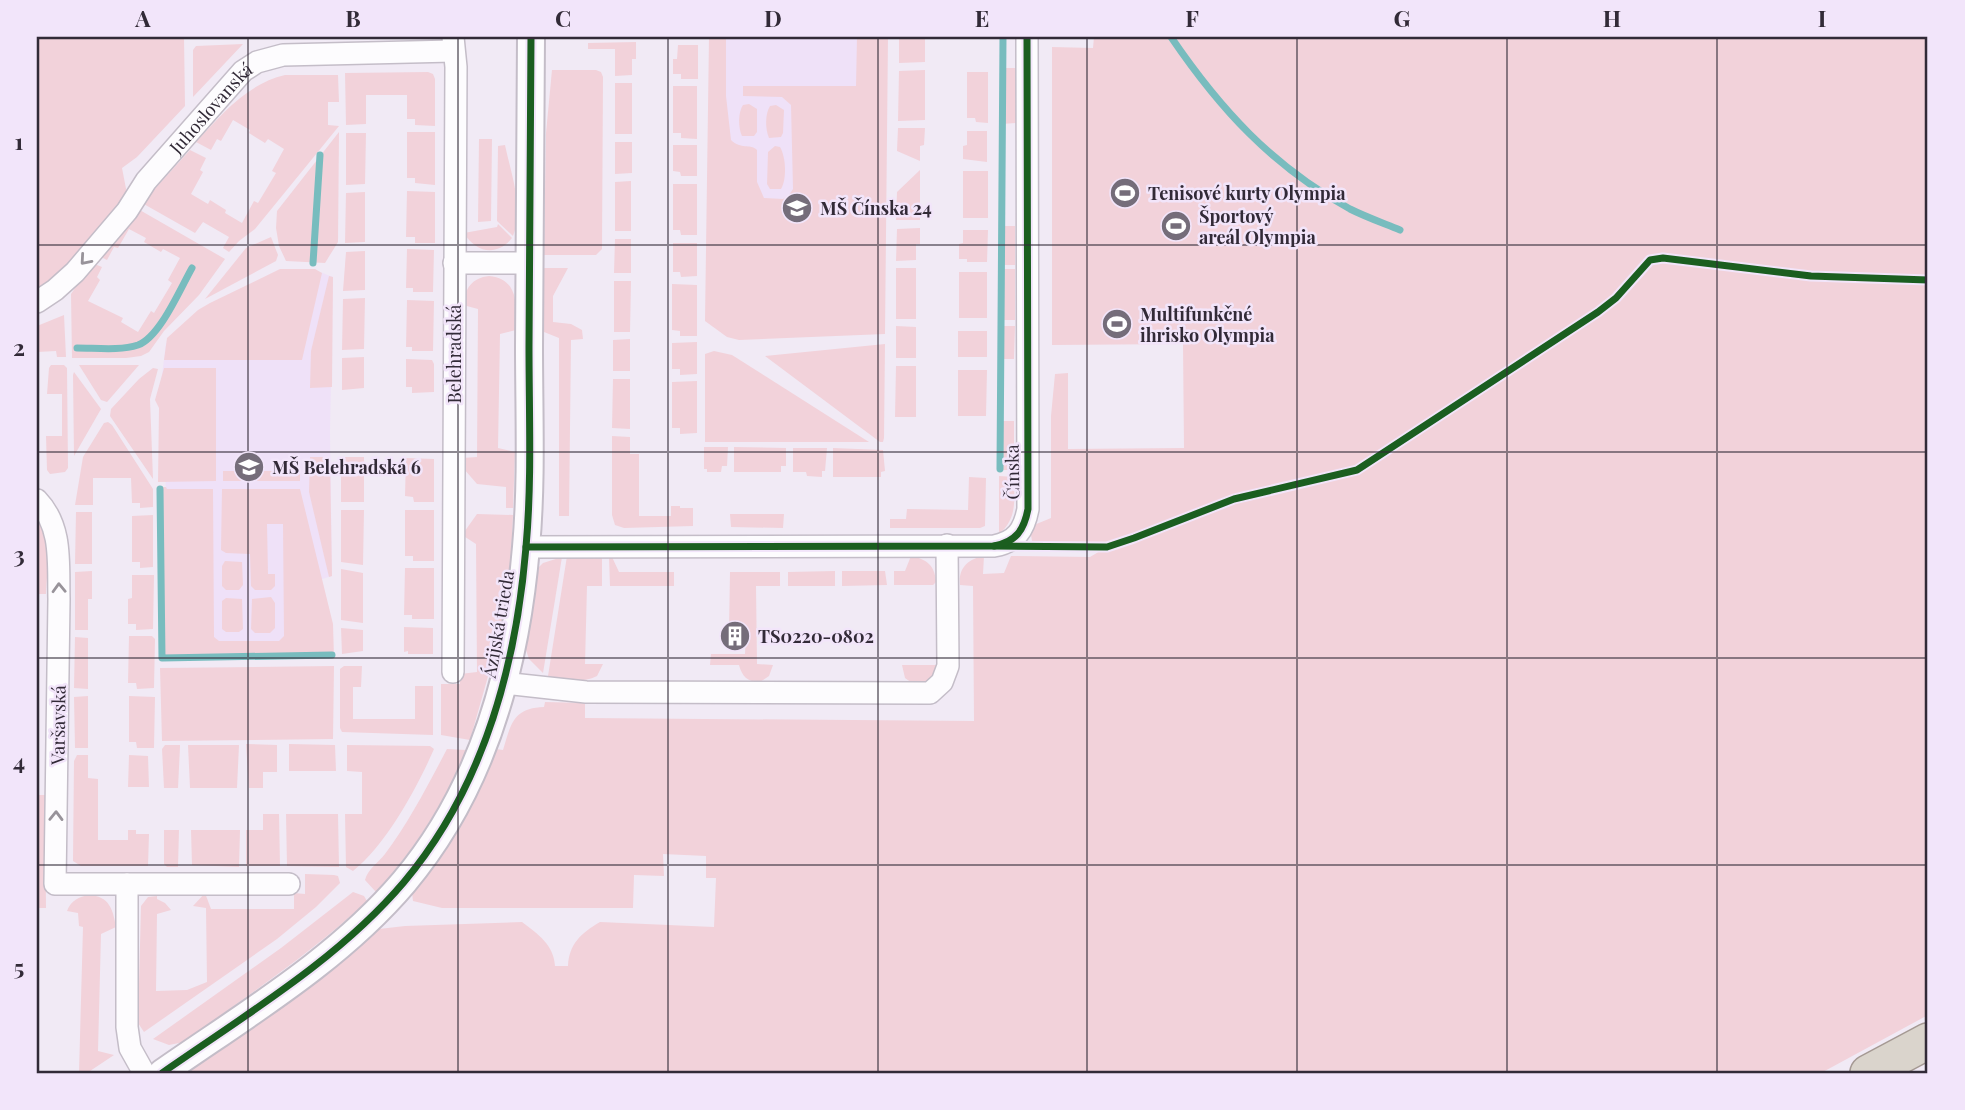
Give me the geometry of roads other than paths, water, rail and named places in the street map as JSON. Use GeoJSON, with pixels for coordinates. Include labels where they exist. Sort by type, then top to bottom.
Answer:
{"type":"FeatureCollection","features":[{"type":"Feature","properties":{"kind":"highway"},"geometry":{"type":"LineString","coordinates":[[1868,1073],[1928,1041]]}},
{"type":"Feature","properties":{"kind":"street","name":"Ázijská trieda"},"geometry":{"type":"LineString","coordinates":[[162,1073],[324,957],[374,914],[403,883],[431,846],[465,789],[485,744],[503,683],[516,623],[526,547],[531,37]]}},
{"type":"Feature","properties":{"kind":"street","name":"Čínska"},"geometry":{"type":"LineString","coordinates":[[526,547],[994,546],[1011,542],[1022,529],[1028,509],[1027,37]]}},
{"type":"Feature","properties":{"kind":"street","name":"Juhoslovanská"},"geometry":{"type":"LineString","coordinates":[[37,302],[75,272],[127,211],[146,181],[212,104],[243,71],[257,62],[283,55],[453,44]]}},
{"type":"Feature","properties":{"kind":"street","name":"Belehradská"},"geometry":{"type":"LineString","coordinates":[[453,44],[456,67],[453,672]]}},
{"type":"Feature","properties":{"kind":"street"},"geometry":{"type":"LineString","coordinates":[[454,263],[530,263]]}},
{"type":"Feature","properties":{"kind":"street","name":"Varšavská"},"geometry":{"type":"LineString","coordinates":[[37,500],[52,520],[58,554],[55,884],[289,884]]}},
{"type":"Feature","properties":{"kind":"street"},"geometry":{"type":"LineString","coordinates":[[503,683],[586,692],[930,694],[942,682],[948,666],[947,545]]}},
{"type":"Feature","properties":{"kind":"street"},"geometry":{"type":"LineString","coordinates":[[127,884],[127,1027],[130,1048],[145,1073]]}},
{"type":"Feature","properties":{"kind":"waterway"},"geometry":{"type":"LineString","coordinates":[[1000,469],[1003,37]]}},
{"type":"Feature","properties":{"kind":"waterway"},"geometry":{"type":"LineString","coordinates":[[1171,37],[1229,112],[1272,155],[1350,209],[1400,230]]}},
{"type":"Feature","properties":{"kind":"waterway"},"geometry":{"type":"LineString","coordinates":[[313,263],[320,155]]}},
{"type":"Feature","properties":{"kind":"waterway"},"geometry":{"type":"LineString","coordinates":[[77,348],[124,348],[146,340],[162,323],[192,268]]}},
{"type":"Feature","properties":{"kind":"waterway"},"geometry":{"type":"LineString","coordinates":[[160,489],[162,658],[332,655]]}},
{"type":"Feature","properties":{"kind":"place","name":"Tenisové kurty Olympia"},"geometry":{"type":"Point","coordinates":[1125,193]}},
{"type":"Feature","properties":{"kind":"place","name":"MŠ Čínska 24"},"geometry":{"type":"Point","coordinates":[797,208]}},
{"type":"Feature","properties":{"kind":"place","name":"Športový areál Olympia"},"geometry":{"type":"Point","coordinates":[1176,226]}},
{"type":"Feature","properties":{"kind":"place","name":"Multifunkčné ihrisko Olympia"},"geometry":{"type":"Point","coordinates":[1117,324]}},
{"type":"Feature","properties":{"kind":"place","name":"MŠ Belehradská 6"},"geometry":{"type":"Point","coordinates":[249,467]}},
{"type":"Feature","properties":{"kind":"place","name":"TS0220-0802"},"geometry":{"type":"Point","coordinates":[735,636]}}]}
